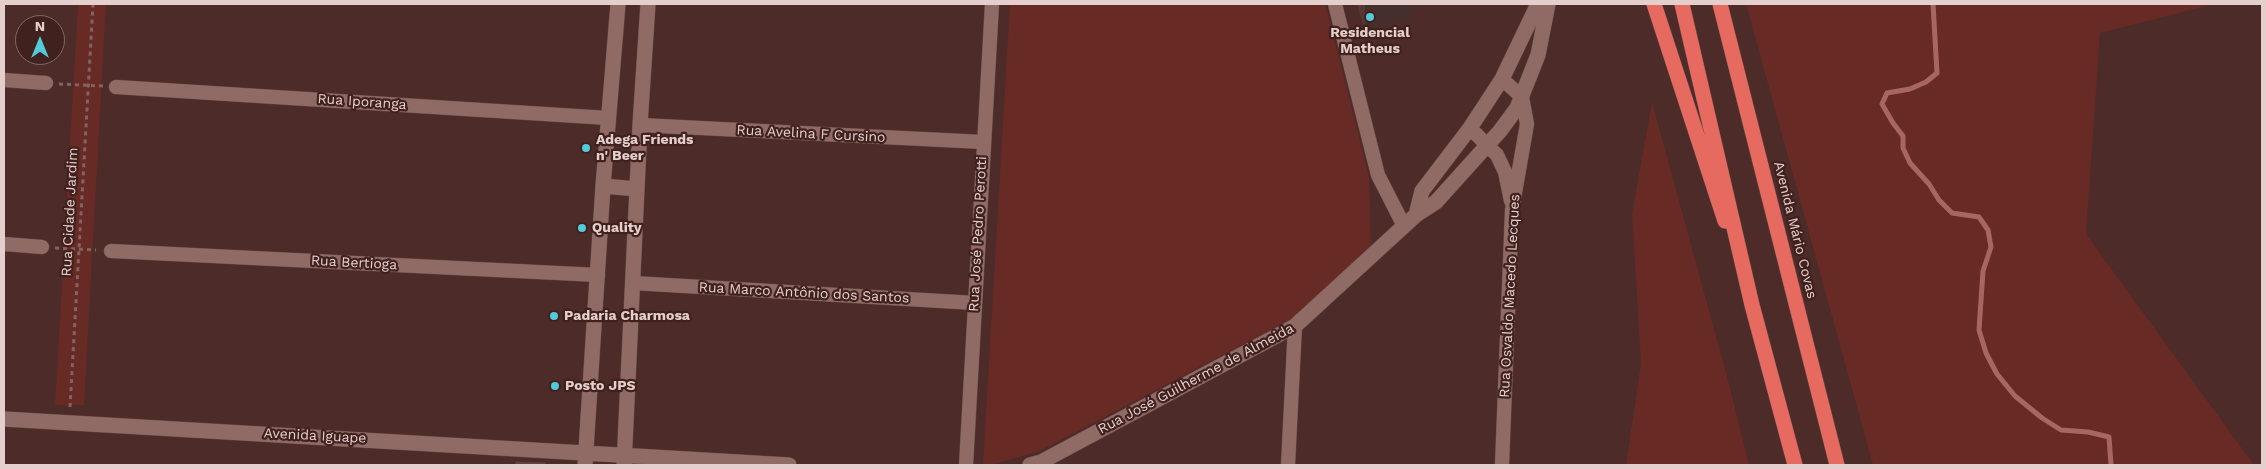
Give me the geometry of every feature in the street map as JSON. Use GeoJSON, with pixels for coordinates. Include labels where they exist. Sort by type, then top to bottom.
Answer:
{"type":"FeatureCollection","features":[{"type":"Feature","properties":{"kind":"highway"},"geometry":{"type":"LineString","coordinates":[[1654,4],[1752,304]]}},
{"type":"Feature","properties":{"kind":"highway"},"geometry":{"type":"LineString","coordinates":[[1682,4],[1752,304],[1794,465]]}},
{"type":"Feature","properties":{"kind":"highway","name":"Avenida Mário Covas"},"geometry":{"type":"LineString","coordinates":[[1720,4],[1837,465]]}},
{"type":"Feature","properties":{"kind":"street"},"geometry":{"type":"LineString","coordinates":[[586,459],[603,186],[618,4]]}},
{"type":"Feature","properties":{"kind":"street"},"geometry":{"type":"LineString","coordinates":[[648,4],[640,125],[625,460],[789,465]]}},
{"type":"Feature","properties":{"kind":"street","name":"Rua José Pedro Perotti"},"geometry":{"type":"LineString","coordinates":[[966,465],[992,4]]}},
{"type":"Feature","properties":{"kind":"street"},"geometry":{"type":"LineString","coordinates":[[1335,4],[1378,175],[1404,226]]}},
{"type":"Feature","properties":{"kind":"street"},"geometry":{"type":"LineString","coordinates":[[1416,215],[1422,191],[1470,128],[1502,79],[1538,4]]}},
{"type":"Feature","properties":{"kind":"street","name":"Rua José Guilherme de Almeida"},"geometry":{"type":"LineString","coordinates":[[1037,464],[1295,326],[1416,215],[1436,202],[1488,144],[1517,108],[1538,55],[1548,4]]}},
{"type":"Feature","properties":{"kind":"street"},"geometry":{"type":"LineString","coordinates":[[1502,79],[1522,97]]}},
{"type":"Feature","properties":{"kind":"street"},"geometry":{"type":"LineString","coordinates":[[4,80],[46,83]]}},
{"type":"Feature","properties":{"kind":"street","name":"Rua Iporanga"},"geometry":{"type":"LineString","coordinates":[[116,87],[608,118]]}},
{"type":"Feature","properties":{"kind":"street","name":"Rua Osvaldo Macedo Lecques"},"geometry":{"type":"LineString","coordinates":[[1502,465],[1512,210],[1526,124],[1522,97]]}},
{"type":"Feature","properties":{"kind":"street","name":"Rua Avelina F Cursino"},"geometry":{"type":"LineString","coordinates":[[640,125],[983,142]]}},
{"type":"Feature","properties":{"kind":"street"},"geometry":{"type":"LineString","coordinates":[[1470,128],[1497,155],[1505,172],[1512,210]]}},
{"type":"Feature","properties":{"kind":"street"},"geometry":{"type":"LineString","coordinates":[[603,186],[637,189]]}},
{"type":"Feature","properties":{"kind":"street"},"geometry":{"type":"LineString","coordinates":[[4,244],[42,247]]}},
{"type":"Feature","properties":{"kind":"street","name":"Rua Bertioga"},"geometry":{"type":"LineString","coordinates":[[111,251],[598,275]]}},
{"type":"Feature","properties":{"kind":"street","name":"Rua Marco Antônio dos Santos"},"geometry":{"type":"LineString","coordinates":[[633,283],[975,303]]}},
{"type":"Feature","properties":{"kind":"street"},"geometry":{"type":"LineString","coordinates":[[1288,465],[1295,326]]}},
{"type":"Feature","properties":{"kind":"street","name":"Avenida Iguape"},"geometry":{"type":"LineString","coordinates":[[4,418],[586,459],[625,460]]}},
{"type":"Feature","properties":{"kind":"path","name":"Rua Cidade Jardim"},"geometry":{"type":"LineString","coordinates":[[69,422],[93,4]]}},
{"type":"Feature","properties":{"kind":"path"},"geometry":{"type":"LineString","coordinates":[[46,83],[116,87]]}},
{"type":"Feature","properties":{"kind":"path"},"geometry":{"type":"LineString","coordinates":[[42,247],[111,251]]}},
{"type":"Feature","properties":{"kind":"shaded area"},"geometry":{"type":"Polygon","coordinates":[[[78,4],[106,4],[84,405],[55,405],[78,4]]]}},
{"type":"Feature","properties":{"kind":"shaded area"},"geometry":{"type":"Polygon","coordinates":[[[1010,4],[1325,4],[1369,176],[1371,250],[1291,319],[1040,451],[991,465],[983,465],[1010,4]]]}},
{"type":"Feature","properties":{"kind":"shaded area"},"geometry":{"type":"Polygon","coordinates":[[[1746,4],[2214,4],[2100,33],[2086,234],[2254,465],[1873,465],[1746,4]]]}},
{"type":"Feature","properties":{"kind":"shaded area"},"geometry":{"type":"Polygon","coordinates":[[[1652,102],[1728,380],[1749,465],[1626,465],[1641,363],[1632,214],[1652,102]]]}},
{"type":"Feature","properties":{"kind":"building"},"geometry":{"type":"Polygon","coordinates":[[[515,461],[546,462],[546,465],[515,465],[515,461]]]}},
{"type":"Feature","properties":{"kind":"waterway"},"geometry":{"type":"LineString","coordinates":[[1933,4],[1937,73],[1926,82],[1910,89],[1887,93],[1882,104],[1903,136],[1903,148],[1910,163],[1929,184],[1939,200],[1952,213],[1979,217],[1988,230],[1991,247],[1983,271],[1979,330],[1986,353],[1997,374],[2015,396],[2042,418],[2061,430],[2088,432],[2109,437],[2111,465]]}},
{"type":"Feature","properties":{"kind":"place","name":"Residencial Matheus"},"geometry":{"type":"Point","coordinates":[1370,17]}},
{"type":"Feature","properties":{"kind":"place","name":"Adega Friends n' Beer"},"geometry":{"type":"Point","coordinates":[586,148]}},
{"type":"Feature","properties":{"kind":"place","name":"Quality"},"geometry":{"type":"Point","coordinates":[582,228]}},
{"type":"Feature","properties":{"kind":"place","name":"Padaria Charmosa"},"geometry":{"type":"Point","coordinates":[554,316]}},
{"type":"Feature","properties":{"kind":"place","name":"Posto JPS"},"geometry":{"type":"Point","coordinates":[555,386]}}]}
